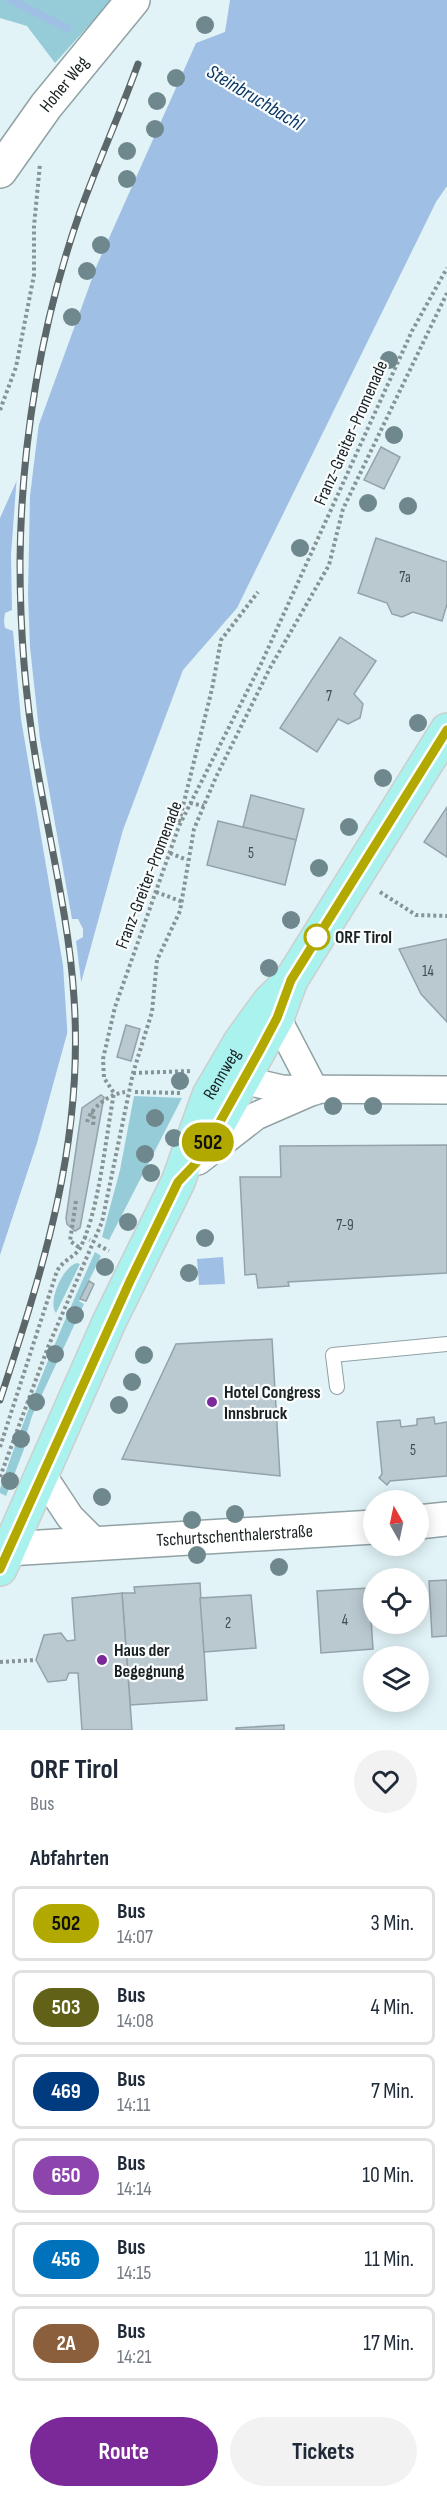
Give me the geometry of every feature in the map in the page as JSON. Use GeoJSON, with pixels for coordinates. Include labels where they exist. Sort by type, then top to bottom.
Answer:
{"type":"FeatureCollection","features":[{"type":"Feature","properties":{"kind":"main road","name":"Rennweg"},"geometry":{"type":"LineString","coordinates":[[221,1075],[277,1018],[291,980],[447,729]]}},
{"type":"Feature","properties":{"kind":"main road","name":"Rennweg"},"geometry":{"type":"LineString","coordinates":[[4,1559],[110,1320],[188,1172],[204,1107],[221,1075],[269,1002],[291,980]]}},
{"type":"Feature","properties":{"kind":"street","name":"Hoher Weg"},"geometry":{"type":"LineString","coordinates":[[0,171],[46,106],[133,0]]}},
{"type":"Feature","properties":{"kind":"street"},"geometry":{"type":"LineString","coordinates":[[277,1018],[315,1091]]}},
{"type":"Feature","properties":{"kind":"street"},"geometry":{"type":"LineString","coordinates":[[221,1075],[282,1089],[447,1090]]}},
{"type":"Feature","properties":{"kind":"street"},"geometry":{"type":"LineString","coordinates":[[188,1172],[256,1116],[315,1091]]}},
{"type":"Feature","properties":{"kind":"street"},"geometry":{"type":"LineString","coordinates":[[41,1473],[70,1517],[96,1543]]}},
{"type":"Feature","properties":{"kind":"street"},"geometry":{"type":"LineString","coordinates":[[429,1521],[447,1519]]}},
{"type":"Feature","properties":{"kind":"street","name":"Tschurtschenthalerstraße"},"geometry":{"type":"LineString","coordinates":[[4,1559],[96,1543],[363,1528]]}},
{"type":"Feature","properties":{"kind":"lane"},"geometry":{"type":"LineString","coordinates":[[337,1387],[333,1355],[447,1344]]}},
{"type":"Feature","properties":{"kind":"path"},"geometry":{"type":"LineString","coordinates":[[0,410],[16,367],[34,275],[34,226],[41,154]]}},
{"type":"Feature","properties":{"kind":"path","name":"Franz-Greiter-Promenade"},"geometry":{"type":"LineString","coordinates":[[114,1093],[104,1078],[102,1059],[115,1007],[179,825],[261,664],[412,331],[447,268]]}},
{"type":"Feature","properties":{"kind":"path"},"geometry":{"type":"LineString","coordinates":[[0,1477],[48,1347],[102,1222],[133,1073],[152,1012],[157,960],[171,934],[183,902],[194,829],[270,668],[329,565],[343,509],[447,293]]}},
{"type":"Feature","properties":{"kind":"path"},"geometry":{"type":"LineString","coordinates":[[179,825],[212,689],[221,640],[258,592]]}},
{"type":"Feature","properties":{"kind":"path"},"geometry":{"type":"LineString","coordinates":[[190,803],[204,806]]}},
{"type":"Feature","properties":{"kind":"path"},"geometry":{"type":"LineString","coordinates":[[170,853],[188,860]]}},
{"type":"Feature","properties":{"kind":"path"},"geometry":{"type":"LineString","coordinates":[[377,890],[416,915],[447,916]]}},
{"type":"Feature","properties":{"kind":"path"},"geometry":{"type":"LineString","coordinates":[[156,892],[183,902]]}},
{"type":"Feature","properties":{"kind":"path"},"geometry":{"type":"LineString","coordinates":[[133,1073],[221,1075]]}},
{"type":"Feature","properties":{"kind":"path"},"geometry":{"type":"LineString","coordinates":[[93,1126],[94,1113],[88,1112],[87,1122],[89,1114],[97,1107],[114,1093],[125,1092]]}},
{"type":"Feature","properties":{"kind":"path"},"geometry":{"type":"LineString","coordinates":[[135,1092],[182,1093]]}},
{"type":"Feature","properties":{"kind":"path"},"geometry":{"type":"LineString","coordinates":[[0,1447],[57,1271],[64,1260],[80,1248],[84,1237],[94,1202],[114,1093]]}},
{"type":"Feature","properties":{"kind":"path"},"geometry":{"type":"LineString","coordinates":[[76,1200],[70,1241],[80,1248]]}},
{"type":"Feature","properties":{"kind":"path"},"geometry":{"type":"LineString","coordinates":[[84,1237],[90,1240]]}},
{"type":"Feature","properties":{"kind":"path"},"geometry":{"type":"LineString","coordinates":[[98,1245],[109,1251]]}},
{"type":"Feature","properties":{"kind":"path"},"geometry":{"type":"LineString","coordinates":[[0,1662],[36,1660]]}},
{"type":"Feature","properties":{"kind":"shaded area"},"geometry":{"type":"Polygon","coordinates":[[[0,0],[112,0],[55,63],[27,26],[0,18],[0,0]]]}},
{"type":"Feature","properties":{"kind":"shaded area"},"geometry":{"type":"Polygon","coordinates":[[[134,1096],[182,1098],[109,1240],[102,1237],[120,1170],[134,1096]]]}},
{"type":"Feature","properties":{"kind":"shaded area"},"geometry":{"type":"Polygon","coordinates":[[[95,1252],[101,1256],[79,1301],[84,1304],[32,1416],[24,1449],[6,1496],[0,1493],[0,1489],[21,1429],[95,1252]]]}},
{"type":"Feature","properties":{"kind":"shaded area"},"geometry":{"type":"Polygon","coordinates":[[[77,1263],[80,1264],[56,1313],[54,1301],[58,1285],[67,1271],[77,1263]]]}},
{"type":"Feature","properties":{"kind":"water"},"geometry":{"type":"Polygon","coordinates":[[[230,0],[447,0],[447,186],[436,202],[237,608],[183,670],[123,830],[37,1143],[0,1255],[0,518],[26,460],[97,265],[196,43],[225,32],[230,0]]]}},
{"type":"Feature","properties":{"kind":"water"},"geometry":{"type":"Polygon","coordinates":[[[223,1257],[225,1284],[199,1285],[197,1259],[223,1257]]]}},
{"type":"Feature","properties":{"kind":"pier"},"geometry":{"type":"Polygon","coordinates":[[[40,414],[30,496],[28,594],[30,647],[40,739],[72,919],[78,919],[83,929],[83,937],[76,941],[82,989],[68,1042],[63,965],[21,719],[13,631],[5,628],[4,621],[5,613],[12,610],[11,555],[17,474],[40,414]]]}},
{"type":"Feature","properties":{"kind":"building"},"geometry":{"type":"Polygon","coordinates":[[[381,447],[400,457],[384,489],[364,480],[381,447]]]}},
{"type":"Feature","properties":{"kind":"building"},"geometry":{"type":"Polygon","coordinates":[[[376,538],[447,562],[447,604],[442,621],[413,612],[402,617],[392,614],[387,603],[358,593],[376,538]]]}},
{"type":"Feature","properties":{"kind":"building"},"geometry":{"type":"Polygon","coordinates":[[[340,637],[376,661],[354,694],[363,704],[360,718],[348,724],[338,719],[317,752],[280,728],[340,637]]]}},
{"type":"Feature","properties":{"kind":"building"},"geometry":{"type":"Polygon","coordinates":[[[251,795],[304,809],[296,840],[243,827],[251,795]]]}},
{"type":"Feature","properties":{"kind":"building"},"geometry":{"type":"Polygon","coordinates":[[[447,807],[447,857],[424,842],[447,807]]]}},
{"type":"Feature","properties":{"kind":"building"},"geometry":{"type":"Polygon","coordinates":[[[218,821],[296,840],[285,885],[207,865],[218,821]]]}},
{"type":"Feature","properties":{"kind":"building"},"geometry":{"type":"Polygon","coordinates":[[[447,939],[447,1022],[421,994],[399,949],[447,939]]]}},
{"type":"Feature","properties":{"kind":"building"},"geometry":{"type":"Polygon","coordinates":[[[126,1025],[140,1029],[131,1061],[117,1057],[126,1025]]]}},
{"type":"Feature","properties":{"kind":"building"},"geometry":{"type":"Polygon","coordinates":[[[101,1095],[104,1097],[80,1228],[75,1231],[67,1224],[66,1218],[82,1108],[101,1095]]]}},
{"type":"Feature","properties":{"kind":"building"},"geometry":{"type":"Polygon","coordinates":[[[447,1145],[447,1273],[288,1282],[289,1286],[258,1288],[256,1274],[245,1275],[240,1177],[281,1177],[280,1146],[447,1145]]]}},
{"type":"Feature","properties":{"kind":"building"},"geometry":{"type":"Polygon","coordinates":[[[89,1281],[94,1284],[86,1301],[80,1299],[89,1281]]]}},
{"type":"Feature","properties":{"kind":"building","name":"Hotel Congress Innsbruck"},"geometry":{"type":"Polygon","coordinates":[[[272,1339],[280,1476],[122,1459],[176,1344],[272,1339]]]}},
{"type":"Feature","properties":{"kind":"building"},"geometry":{"type":"Polygon","coordinates":[[[434,1417],[435,1424],[447,1422],[447,1476],[390,1481],[387,1485],[379,1478],[382,1474],[377,1422],[400,1420],[401,1427],[417,1425],[417,1419],[434,1417]]]}},
{"type":"Feature","properties":{"kind":"building"},"geometry":{"type":"Polygon","coordinates":[[[447,1580],[447,1636],[432,1637],[429,1581],[447,1580]]]}},
{"type":"Feature","properties":{"kind":"building"},"geometry":{"type":"Polygon","coordinates":[[[200,1583],[207,1700],[130,1705],[122,1593],[135,1593],[134,1587],[200,1583]]]}},
{"type":"Feature","properties":{"kind":"building"},"geometry":{"type":"Polygon","coordinates":[[[363,1588],[363,1634],[372,1634],[373,1646],[363,1646],[363,1650],[321,1653],[317,1591],[363,1588]]]}},
{"type":"Feature","properties":{"kind":"building","name":"Haus der Begegnung"},"geometry":{"type":"Polygon","coordinates":[[[122,1593],[132,1730],[82,1730],[78,1673],[69,1673],[66,1680],[48,1682],[36,1660],[44,1635],[61,1633],[67,1641],[75,1640],[72,1598],[122,1593]]]}},
{"type":"Feature","properties":{"kind":"building"},"geometry":{"type":"Polygon","coordinates":[[[251,1595],[256,1648],[204,1652],[200,1598],[251,1595]]]}},
{"type":"Feature","properties":{"kind":"building"},"geometry":{"type":"Polygon","coordinates":[[[284,1725],[284,1730],[236,1730],[236,1728],[284,1725]]]}},
{"type":"Feature","properties":{"kind":"waterway","name":"Steinbruchbachl"},"geometry":{"type":"LineString","coordinates":[[11,0],[67,28]]}},
{"type":"Feature","properties":{"kind":"railway"},"geometry":{"type":"LineString","coordinates":[[0,1400],[32,1301],[57,1202],[67,1153],[73,1102],[75,1051],[74,998],[68,938],[36,761],[24,662],[20,562],[24,473],[36,384],[54,297],[80,212],[138,64]]}},
{"type":"Feature","properties":{"kind":"bus line","name":"502"},"geometry":{"type":"LineString","coordinates":[[0,1569],[110,1320],[178,1182],[198,1161],[277,1018],[291,980],[427,758],[447,730]]}},
{"type":"Feature","properties":{"kind":"place","name":"ORF Tirol"},"geometry":{"type":"Point","coordinates":[317,937]}},
{"type":"Feature","properties":{"kind":"place","name":"Hotel Congress Innsbruck"},"geometry":{"type":"Point","coordinates":[212,1402]}},
{"type":"Feature","properties":{"kind":"place","name":"Haus der Begegnung"},"geometry":{"type":"Point","coordinates":[102,1660]}}]}
